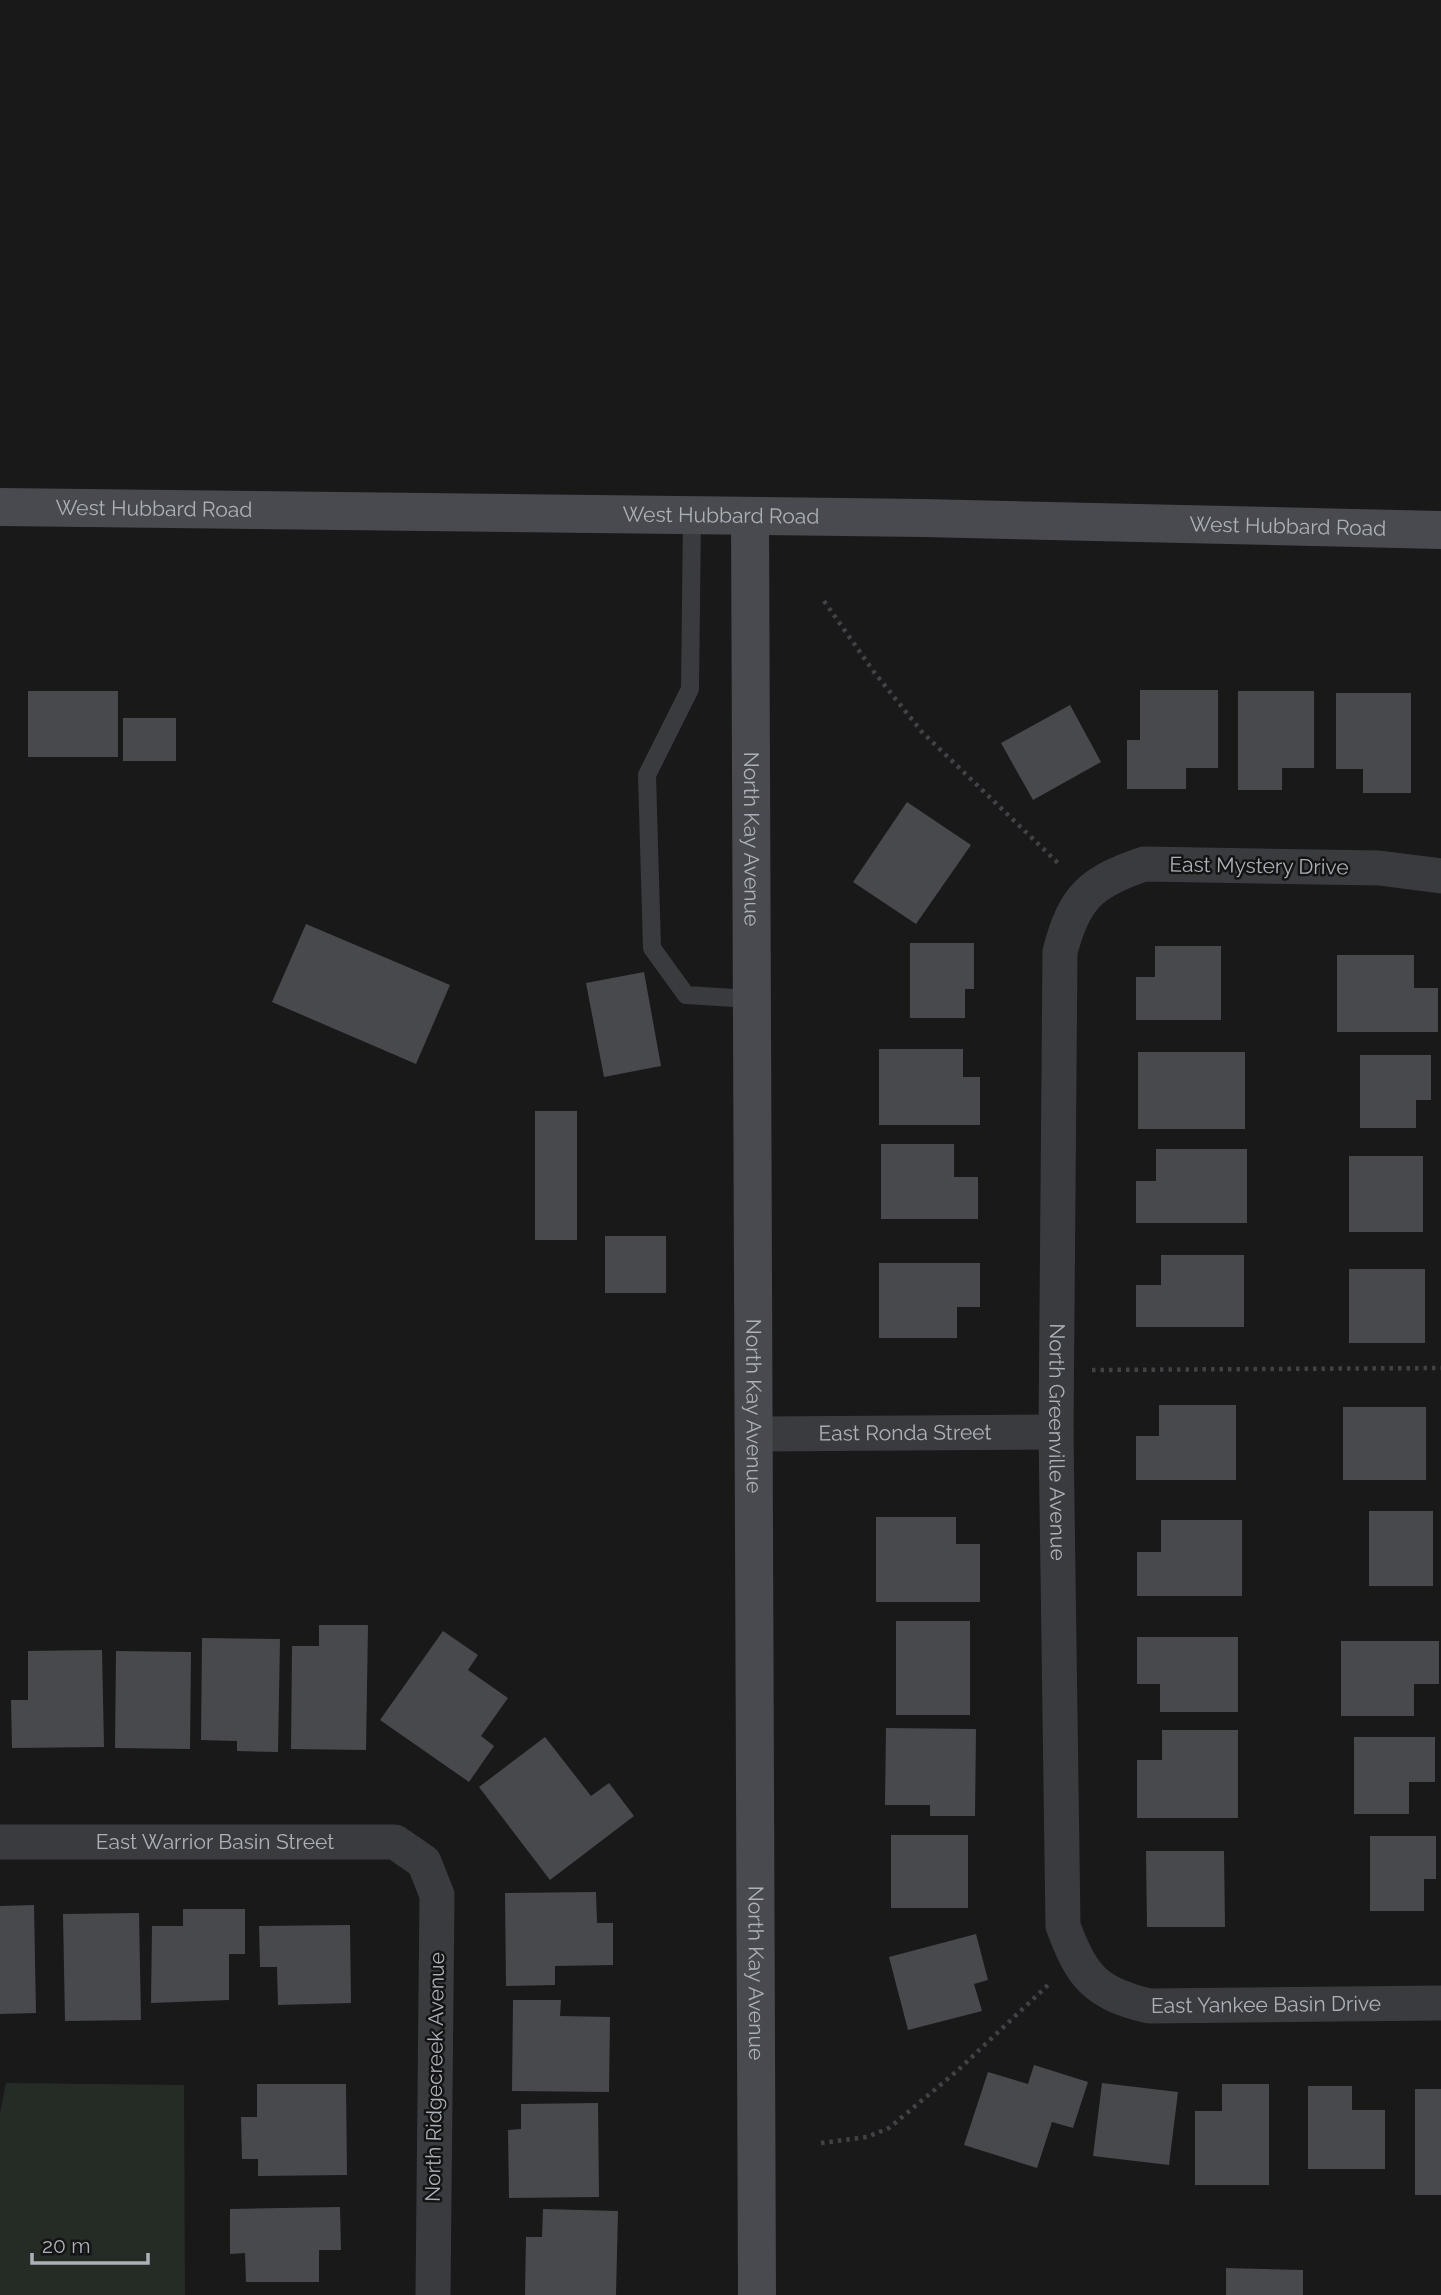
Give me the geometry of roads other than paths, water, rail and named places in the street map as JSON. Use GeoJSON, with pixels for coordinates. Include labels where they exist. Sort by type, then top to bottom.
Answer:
{"type":"FeatureCollection","features":[{"type":"Feature","properties":{"kind":"street","name":"West Hubbard Road"},"geometry":{"type":"LineString","coordinates":[[0,507],[1441,530]]}},
{"type":"Feature","properties":{"kind":"street","name":"North Kay Avenue"},"geometry":{"type":"LineString","coordinates":[[750,517],[757,2295]]}},
{"type":"Feature","properties":{"kind":"street","name":"East Mystery Drive"},"geometry":{"type":"LineString","coordinates":[[1084,895],[1110,875],[1144,864],[1379,868],[1441,876]]}},
{"type":"Feature","properties":{"kind":"street","name":"North Greenville Avenue"},"geometry":{"type":"LineString","coordinates":[[1084,895],[1068,921],[1060,952],[1056,1432],[1063,1926],[1076,1961],[1097,1987]]}},
{"type":"Feature","properties":{"kind":"street","name":"East Ronda Street"},"geometry":{"type":"LineString","coordinates":[[753,1434],[1056,1432]]}},
{"type":"Feature","properties":{"kind":"street","name":"East Warrior Basin Street"},"geometry":{"type":"LineString","coordinates":[[0,1842],[395,1842],[424,1862]]}},
{"type":"Feature","properties":{"kind":"street","name":"North Ridgecreek Avenue"},"geometry":{"type":"LineString","coordinates":[[424,1862],[437,1895],[432,2295]]}},
{"type":"Feature","properties":{"kind":"street","name":"East Yankee Basin Drive"},"geometry":{"type":"LineString","coordinates":[[1097,1987],[1122,2000],[1149,2006],[1441,2003]]}},
{"type":"Feature","properties":{"kind":"lane"},"geometry":{"type":"LineString","coordinates":[[692,516],[690,689],[648,775],[652,948],[686,995],[751,999]]}}]}
